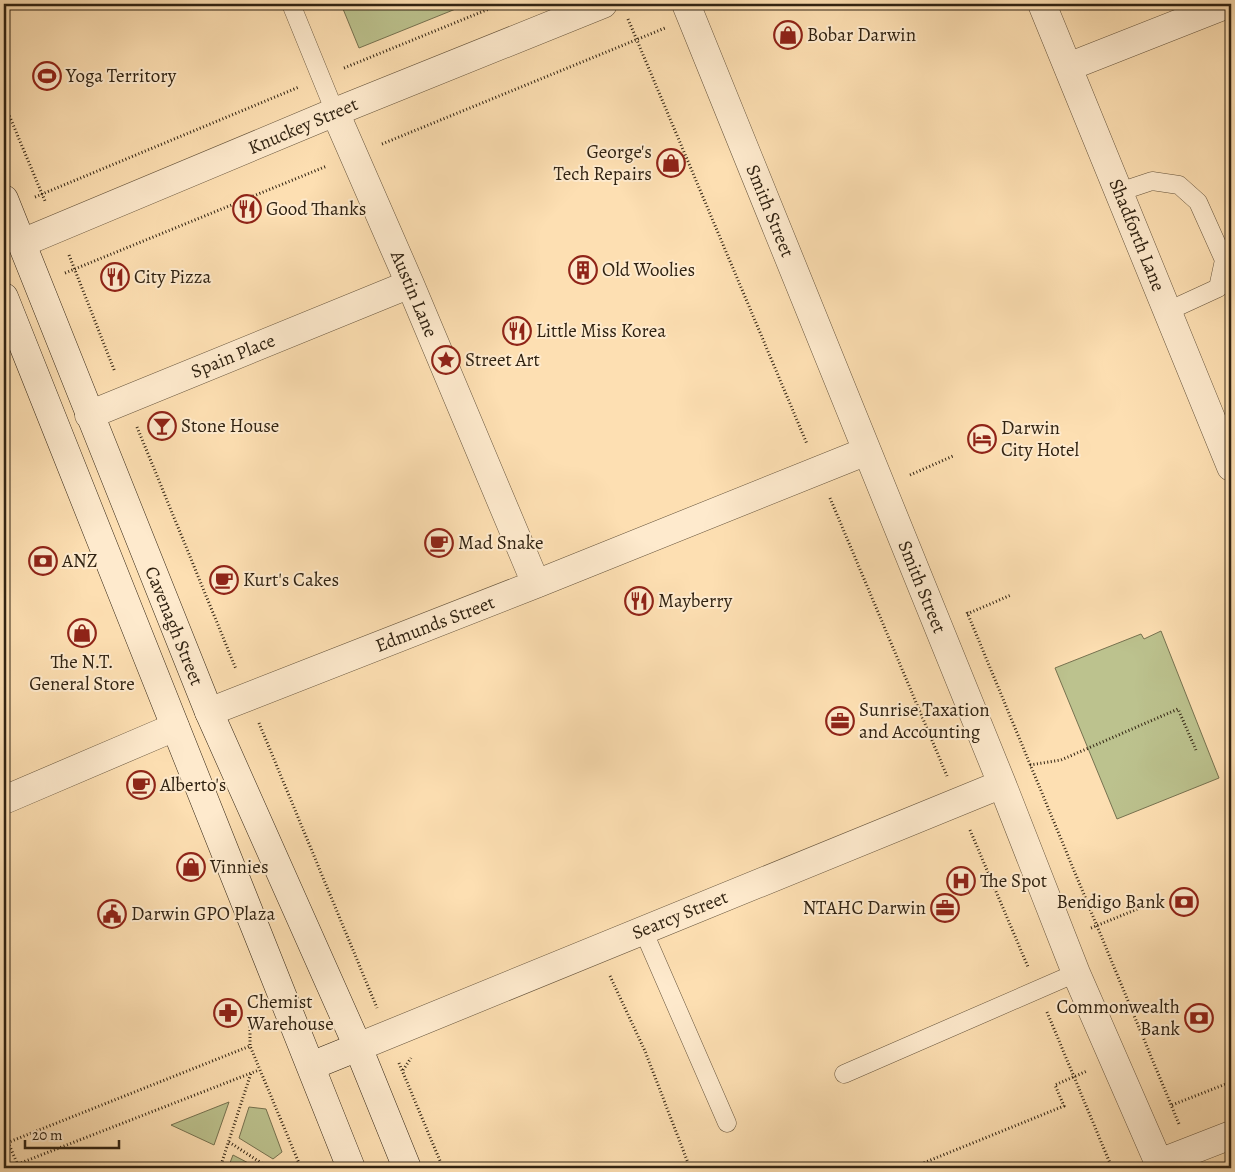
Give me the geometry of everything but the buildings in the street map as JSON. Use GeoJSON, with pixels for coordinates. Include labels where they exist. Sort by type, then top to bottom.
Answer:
{"type":"FeatureCollection","features":[{"type":"Feature","properties":{"kind":"street","name":"Smith Street"},"geometry":{"type":"LineString","coordinates":[[686,4],[1002,784],[1076,973],[1160,1166]]}},
{"type":"Feature","properties":{"kind":"street","name":"Shadforth Lane"},"geometry":{"type":"LineString","coordinates":[[1042,4],[1231,467]]}},
{"type":"Feature","properties":{"kind":"street"},"geometry":{"type":"LineString","coordinates":[[1068,67],[1228,4]]}},
{"type":"Feature","properties":{"kind":"street","name":"Knuckey Street"},"geometry":{"type":"LineString","coordinates":[[13,247],[335,112],[614,8]]}},
{"type":"Feature","properties":{"kind":"street","name":"Austin Lane"},"geometry":{"type":"LineString","coordinates":[[335,112],[410,284],[536,584]]}},
{"type":"Feature","properties":{"kind":"street","name":"Cavenagh Street"},"geometry":{"type":"LineString","coordinates":[[6,204],[13,247],[89,415],[209,712],[358,1047],[407,1168]]}},
{"type":"Feature","properties":{"kind":"street","name":"Spain Place"},"geometry":{"type":"LineString","coordinates":[[56,429],[410,284]]}},
{"type":"Feature","properties":{"kind":"street","name":"Cavenagh Street"},"geometry":{"type":"LineString","coordinates":[[4,297],[351,1168]]}},
{"type":"Feature","properties":{"kind":"street","name":"Edmunds Street"},"geometry":{"type":"LineString","coordinates":[[4,800],[209,712],[536,584],[867,451]]}},
{"type":"Feature","properties":{"kind":"street","name":"Searcy Street"},"geometry":{"type":"LineString","coordinates":[[358,1047],[1002,784]]}},
{"type":"Feature","properties":{"kind":"street"},"geometry":{"type":"LineString","coordinates":[[311,1066],[358,1047]]}},
{"type":"Feature","properties":{"kind":"street"},"geometry":{"type":"LineString","coordinates":[[1160,1166],[1231,1135]]}},
{"type":"Feature","properties":{"kind":"lane","name":"Austin Lane"},"geometry":{"type":"LineString","coordinates":[[291,4],[335,112]]}},
{"type":"Feature","properties":{"kind":"lane"},"geometry":{"type":"LineString","coordinates":[[1119,192],[1152,181],[1178,185],[1198,202],[1224,260],[1218,288],[1168,311]]}},
{"type":"Feature","properties":{"kind":"lane"},"geometry":{"type":"LineString","coordinates":[[643,930],[727,1123]]}},
{"type":"Feature","properties":{"kind":"lane"},"geometry":{"type":"LineString","coordinates":[[844,1074],[1076,973]]}},
{"type":"Feature","properties":{"kind":"path"},"geometry":{"type":"LineString","coordinates":[[6,204],[42,194],[501,4]]}},
{"type":"Feature","properties":{"kind":"path"},"geometry":{"type":"LineString","coordinates":[[614,8],[811,453]]}},
{"type":"Feature","properties":{"kind":"path"},"geometry":{"type":"LineString","coordinates":[[4,103],[45,202]]}},
{"type":"Feature","properties":{"kind":"path"},"geometry":{"type":"LineString","coordinates":[[68,252],[77,274]]}},
{"type":"Feature","properties":{"kind":"path"},"geometry":{"type":"LineString","coordinates":[[905,477],[953,456]]}},
{"type":"Feature","properties":{"kind":"path"},"geometry":{"type":"LineString","coordinates":[[826,490],[950,783]]}},
{"type":"Feature","properties":{"kind":"path"},"geometry":{"type":"LineString","coordinates":[[962,616],[1011,596]]}},
{"type":"Feature","properties":{"kind":"path"},"geometry":{"type":"LineString","coordinates":[[1024,766],[1061,760],[1178,709],[1196,750]]}},
{"type":"Feature","properties":{"kind":"path"},"geometry":{"type":"LineString","coordinates":[[970,829],[1032,976]]}},
{"type":"Feature","properties":{"kind":"path"},"geometry":{"type":"LineString","coordinates":[[1091,928],[1140,908]]}},
{"type":"Feature","properties":{"kind":"path"},"geometry":{"type":"LineString","coordinates":[[608,971],[645,1051],[690,1168]]}},
{"type":"Feature","properties":{"kind":"path"},"geometry":{"type":"LineString","coordinates":[[1043,1003],[1112,1168]]}},
{"type":"Feature","properties":{"kind":"path"},"geometry":{"type":"LineString","coordinates":[[250,1023],[250,1046],[301,1168]]}},
{"type":"Feature","properties":{"kind":"path"},"geometry":{"type":"LineString","coordinates":[[4,1144],[250,1046]]}},
{"type":"Feature","properties":{"kind":"path"},"geometry":{"type":"LineString","coordinates":[[911,1168],[1064,1106],[1055,1085],[1148,1046]]}},
{"type":"Feature","properties":{"kind":"path"},"geometry":{"type":"LineString","coordinates":[[8,1142],[19,1166],[259,1070]]}},
{"type":"Feature","properties":{"kind":"path"},"geometry":{"type":"LineString","coordinates":[[220,1168],[252,1073]]}},
{"type":"Feature","properties":{"kind":"path"},"geometry":{"type":"LineString","coordinates":[[1172,1105],[1231,1082]]}},
{"type":"Feature","properties":{"kind":"path"},"geometry":{"type":"LineString","coordinates":[[229,1142],[269,1168]]}},
{"type":"Feature","properties":{"kind":"green space"},"geometry":{"type":"Polygon","coordinates":[[[341,4],[468,4],[359,48],[341,4]]]}},
{"type":"Feature","properties":{"kind":"green space"},"geometry":{"type":"Polygon","coordinates":[[[1161,631],[1219,778],[1117,819],[1055,668],[1141,634],[1144,639],[1161,631]]]}},
{"type":"Feature","properties":{"kind":"green space"},"geometry":{"type":"Polygon","coordinates":[[[229,1102],[214,1145],[171,1125],[229,1102]]]}},
{"type":"Feature","properties":{"kind":"green space"},"geometry":{"type":"Polygon","coordinates":[[[249,1107],[266,1109],[282,1152],[273,1159],[239,1138],[249,1107]]]}},
{"type":"Feature","properties":{"kind":"green space"},"geometry":{"type":"Polygon","coordinates":[[[233,1155],[258,1168],[228,1168],[233,1155]]]}},
{"type":"Feature","properties":{"kind":"place","name":"Bobar Darwin"},"geometry":{"type":"Point","coordinates":[788,35]}},
{"type":"Feature","properties":{"kind":"place","name":"Yoga Territory"},"geometry":{"type":"Point","coordinates":[47,76]}},
{"type":"Feature","properties":{"kind":"place","name":"George's Tech Repairs"},"geometry":{"type":"Point","coordinates":[671,163]}},
{"type":"Feature","properties":{"kind":"place","name":"Good Thanks"},"geometry":{"type":"Point","coordinates":[247,209]}},
{"type":"Feature","properties":{"kind":"place","name":"Old Woolies"},"geometry":{"type":"Point","coordinates":[583,270]}},
{"type":"Feature","properties":{"kind":"place","name":"City Pizza"},"geometry":{"type":"Point","coordinates":[115,277]}},
{"type":"Feature","properties":{"kind":"place","name":"Little Miss Korea"},"geometry":{"type":"Point","coordinates":[517,331]}},
{"type":"Feature","properties":{"kind":"place","name":"Street Art"},"geometry":{"type":"Point","coordinates":[446,360]}},
{"type":"Feature","properties":{"kind":"place","name":"Stone House"},"geometry":{"type":"Point","coordinates":[162,426]}},
{"type":"Feature","properties":{"kind":"place","name":"Darwin City Hotel"},"geometry":{"type":"Point","coordinates":[982,439]}},
{"type":"Feature","properties":{"kind":"place","name":"Mad Snake"},"geometry":{"type":"Point","coordinates":[439,543]}},
{"type":"Feature","properties":{"kind":"place","name":"ANZ"},"geometry":{"type":"Point","coordinates":[43,561]}},
{"type":"Feature","properties":{"kind":"place","name":"Kurt's Cakes"},"geometry":{"type":"Point","coordinates":[224,580]}},
{"type":"Feature","properties":{"kind":"place","name":"Mayberry"},"geometry":{"type":"Point","coordinates":[639,601]}},
{"type":"Feature","properties":{"kind":"place","name":"The N.T. General Store"},"geometry":{"type":"Point","coordinates":[82,633]}},
{"type":"Feature","properties":{"kind":"place","name":"Sunrise Taxation and Accounting"},"geometry":{"type":"Point","coordinates":[840,721]}},
{"type":"Feature","properties":{"kind":"place","name":"Alberto's"},"geometry":{"type":"Point","coordinates":[141,785]}},
{"type":"Feature","properties":{"kind":"place","name":"Vinnies"},"geometry":{"type":"Point","coordinates":[191,867]}},
{"type":"Feature","properties":{"kind":"place","name":"The Spot"},"geometry":{"type":"Point","coordinates":[961,881]}},
{"type":"Feature","properties":{"kind":"place","name":"Bendigo Bank"},"geometry":{"type":"Point","coordinates":[1184,902]}},
{"type":"Feature","properties":{"kind":"place","name":"NTAHC Darwin"},"geometry":{"type":"Point","coordinates":[945,908]}},
{"type":"Feature","properties":{"kind":"place","name":"Darwin GPO Plaza"},"geometry":{"type":"Point","coordinates":[112,914]}},
{"type":"Feature","properties":{"kind":"place","name":"Chemist Warehouse"},"geometry":{"type":"Point","coordinates":[228,1013]}},
{"type":"Feature","properties":{"kind":"place","name":"Commonwealth Bank"},"geometry":{"type":"Point","coordinates":[1199,1018]}}]}
